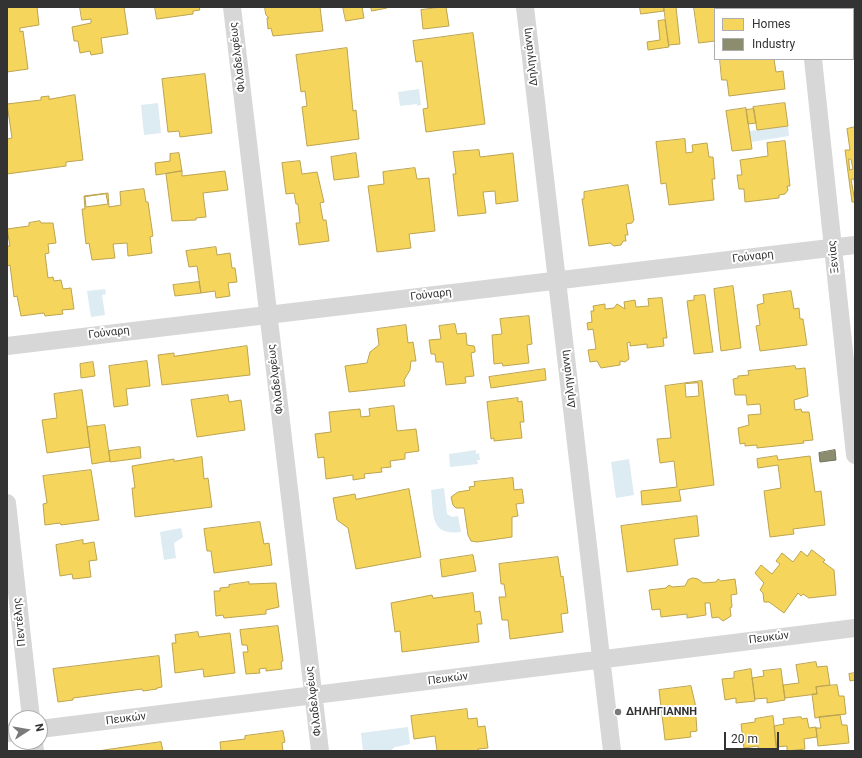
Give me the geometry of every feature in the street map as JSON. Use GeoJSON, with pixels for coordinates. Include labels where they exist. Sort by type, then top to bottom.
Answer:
{"type":"FeatureCollection","features":[{"type":"Feature","properties":{"kind":"street","name":"Φιλαδελφέως"},"geometry":{"type":"LineString","coordinates":[[232,7],[320,751]]}},
{"type":"Feature","properties":{"kind":"street","name":"Δηληγιάννη"},"geometry":{"type":"LineString","coordinates":[[525,7],[612,751]]}},
{"type":"Feature","properties":{"kind":"street","name":"Ξενίας"},"geometry":{"type":"LineString","coordinates":[[813,60],[855,455]]}},
{"type":"Feature","properties":{"kind":"street","name":"Γούναρη"},"geometry":{"type":"LineString","coordinates":[[7,346],[855,245]]}},
{"type":"Feature","properties":{"kind":"street","name":"Πεντέλης"},"geometry":{"type":"LineString","coordinates":[[7,503],[30,710]]}},
{"type":"Feature","properties":{"kind":"street","name":"Πευκών"},"geometry":{"type":"LineString","coordinates":[[48,728],[855,628]]}},
{"type":"Feature","properties":{"kind":"shaded area"},"geometry":{"type":"Polygon","coordinates":[[[419,89],[421,105],[400,106],[398,92],[419,89]]]}},
{"type":"Feature","properties":{"kind":"shaded area"},"geometry":{"type":"Polygon","coordinates":[[[158,103],[161,133],[144,135],[141,105],[158,103]]]}},
{"type":"Feature","properties":{"kind":"shaded area"},"geometry":{"type":"Polygon","coordinates":[[[788,126],[789,136],[751,142],[749,131],[788,126]]]}},
{"type":"Feature","properties":{"kind":"shaded area"},"geometry":{"type":"Polygon","coordinates":[[[105,289],[106,294],[102,295],[105,315],[91,317],[87,291],[105,289]]]}},
{"type":"Feature","properties":{"kind":"shaded area"},"geometry":{"type":"Polygon","coordinates":[[[476,450],[476,454],[479,453],[480,460],[477,460],[478,464],[450,467],[449,454],[476,450]]]}},
{"type":"Feature","properties":{"kind":"shaded area"},"geometry":{"type":"Polygon","coordinates":[[[629,459],[634,495],[616,498],[611,462],[629,459]]]}},
{"type":"Feature","properties":{"kind":"shaded area"},"geometry":{"type":"Polygon","coordinates":[[[444,488],[447,514],[452,517],[458,516],[461,532],[443,530],[438,527],[435,522],[431,490],[444,488]]]}},
{"type":"Feature","properties":{"kind":"shaded area"},"geometry":{"type":"Polygon","coordinates":[[[181,528],[183,537],[174,543],[176,558],[164,560],[160,532],[181,528]]]}},
{"type":"Feature","properties":{"kind":"shaded area"},"geometry":{"type":"Polygon","coordinates":[[[408,727],[410,744],[395,747],[390,751],[363,751],[361,733],[408,727]]]}},
{"type":"Feature","properties":{"kind":"building: Homes"},"geometry":{"type":"Polygon","coordinates":[[[7,7],[37,7],[39,25],[20,28],[20,32],[23,31],[28,69],[7,72],[7,7]]]}},
{"type":"Feature","properties":{"kind":"building: Homes"},"geometry":{"type":"Polygon","coordinates":[[[80,7],[124,7],[128,34],[101,38],[103,53],[91,55],[90,51],[80,53],[78,41],[74,41],[72,27],[91,23],[91,19],[82,20],[80,7]]]}},
{"type":"Feature","properties":{"kind":"building: Homes"},"geometry":{"type":"Polygon","coordinates":[[[155,7],[199,7],[200,10],[193,11],[193,14],[157,19],[155,7]]]}},
{"type":"Feature","properties":{"kind":"building: Homes"},"geometry":{"type":"Polygon","coordinates":[[[265,7],[320,7],[323,31],[273,36],[271,28],[268,29],[267,18],[269,18],[266,15],[265,7]]]}},
{"type":"Feature","properties":{"kind":"building: Homes"},"geometry":{"type":"Polygon","coordinates":[[[343,7],[362,7],[364,18],[346,21],[343,7]]]}},
{"type":"Feature","properties":{"kind":"building: Homes"},"geometry":{"type":"Polygon","coordinates":[[[371,7],[387,7],[387,8],[372,11],[371,7]]]}},
{"type":"Feature","properties":{"kind":"building: Homes"},"geometry":{"type":"Polygon","coordinates":[[[446,7],[449,26],[423,29],[421,10],[446,7]]]}},
{"type":"Feature","properties":{"kind":"building: Homes"},"geometry":{"type":"Polygon","coordinates":[[[640,7],[664,7],[664,11],[641,14],[640,7]]]}},
{"type":"Feature","properties":{"kind":"building: Homes"},"geometry":{"type":"Polygon","coordinates":[[[664,7],[676,7],[680,44],[669,45],[664,7]]]}},
{"type":"Feature","properties":{"kind":"building: Homes"},"geometry":{"type":"Polygon","coordinates":[[[694,7],[762,7],[714,8],[714,41],[699,43],[694,7]]]}},
{"type":"Feature","properties":{"kind":"building: Homes"},"geometry":{"type":"Polygon","coordinates":[[[665,20],[669,47],[648,50],[647,42],[660,40],[658,21],[665,20]]]}},
{"type":"Feature","properties":{"kind":"building: Homes"},"geometry":{"type":"Polygon","coordinates":[[[473,33],[485,124],[426,132],[423,109],[428,108],[422,61],[416,62],[413,41],[473,33]]]}},
{"type":"Feature","properties":{"kind":"building: Homes"},"geometry":{"type":"Polygon","coordinates":[[[347,48],[353,111],[356,110],[359,139],[307,146],[302,107],[307,106],[305,91],[301,92],[296,55],[347,48]]]}},
{"type":"Feature","properties":{"kind":"building: Homes"},"geometry":{"type":"Polygon","coordinates":[[[720,60],[774,60],[776,72],[783,71],[785,89],[729,96],[727,80],[722,80],[720,60]]]}},
{"type":"Feature","properties":{"kind":"building: Homes"},"geometry":{"type":"Polygon","coordinates":[[[205,74],[212,133],[180,137],[179,131],[168,132],[162,79],[205,74]]]}},
{"type":"Feature","properties":{"kind":"building: Homes"},"geometry":{"type":"Polygon","coordinates":[[[75,95],[83,160],[66,162],[66,166],[7,174],[7,139],[12,138],[7,104],[41,100],[41,97],[49,96],[49,99],[75,95]]]}},
{"type":"Feature","properties":{"kind":"building: Homes"},"geometry":{"type":"Polygon","coordinates":[[[785,103],[788,126],[757,130],[753,107],[785,103]]]}},
{"type":"Feature","properties":{"kind":"building: Homes"},"geometry":{"type":"Polygon","coordinates":[[[746,108],[752,149],[732,151],[726,111],[746,108]]]}},
{"type":"Feature","properties":{"kind":"building: Homes"},"geometry":{"type":"Polygon","coordinates":[[[754,109],[756,123],[748,124],[746,110],[754,109]]]}},
{"type":"Feature","properties":{"kind":"building: Homes"},"geometry":{"type":"Polygon","coordinates":[[[855,127],[855,189],[854,179],[851,179],[855,202],[852,202],[845,150],[850,150],[847,129],[855,127]],[[849,159],[850,170],[853,169],[851,159],[849,159]]]}},
{"type":"Feature","properties":{"kind":"building: Homes"},"geometry":{"type":"Polygon","coordinates":[[[685,139],[686,153],[693,152],[692,145],[707,143],[709,157],[713,157],[715,179],[712,179],[714,200],[669,205],[666,183],[661,184],[656,142],[685,139]]]}},
{"type":"Feature","properties":{"kind":"building: Homes"},"geometry":{"type":"Polygon","coordinates":[[[785,141],[790,186],[787,186],[788,190],[785,194],[779,195],[779,198],[745,202],[744,189],[739,189],[737,175],[742,175],[740,160],[768,156],[767,143],[785,141]]]}},
{"type":"Feature","properties":{"kind":"building: Homes"},"geometry":{"type":"Polygon","coordinates":[[[479,150],[480,157],[513,153],[518,201],[496,204],[495,191],[483,192],[486,213],[458,216],[453,174],[456,174],[453,152],[479,150]]]}},
{"type":"Feature","properties":{"kind":"building: Homes"},"geometry":{"type":"Polygon","coordinates":[[[179,153],[182,171],[156,175],[155,163],[170,161],[170,154],[179,153]]]}},
{"type":"Feature","properties":{"kind":"building: Homes"},"geometry":{"type":"Polygon","coordinates":[[[356,153],[359,177],[334,180],[331,157],[356,153]]]}},
{"type":"Feature","properties":{"kind":"building: Homes"},"geometry":{"type":"Polygon","coordinates":[[[300,161],[302,174],[317,172],[324,202],[320,203],[323,220],[326,220],[329,241],[299,245],[296,223],[300,223],[298,204],[296,204],[294,193],[286,194],[282,163],[300,161]]]}},
{"type":"Feature","properties":{"kind":"building: Homes"},"geometry":{"type":"Polygon","coordinates":[[[415,168],[417,179],[429,178],[435,231],[409,234],[411,248],[377,252],[368,186],[384,184],[383,172],[415,168]]]}},
{"type":"Feature","properties":{"kind":"building: Homes"},"geometry":{"type":"Polygon","coordinates":[[[182,171],[182,176],[225,171],[228,190],[203,193],[206,217],[196,218],[196,220],[172,221],[166,174],[182,171]]]}},
{"type":"Feature","properties":{"kind":"building: Homes"},"geometry":{"type":"Polygon","coordinates":[[[628,185],[634,220],[632,223],[626,224],[628,235],[625,235],[626,241],[623,241],[621,245],[614,246],[610,243],[589,246],[582,199],[584,199],[584,192],[628,185]]]}},
{"type":"Feature","properties":{"kind":"building: Homes"},"geometry":{"type":"Polygon","coordinates":[[[144,189],[146,202],[148,202],[153,236],[150,237],[152,253],[128,256],[127,243],[113,244],[115,258],[92,260],[89,243],[86,244],[82,209],[85,209],[84,196],[108,193],[109,207],[121,205],[120,192],[144,189]],[[106,194],[85,197],[86,207],[108,204],[106,194]]]}},
{"type":"Feature","properties":{"kind":"building: Homes"},"geometry":{"type":"Polygon","coordinates":[[[40,221],[41,223],[53,223],[56,243],[48,244],[49,253],[45,254],[48,278],[53,277],[54,281],[61,280],[63,289],[71,288],[74,309],[62,310],[63,314],[45,316],[44,313],[21,316],[17,296],[14,297],[10,265],[7,266],[7,246],[10,246],[7,229],[29,226],[29,223],[40,221]]]}},
{"type":"Feature","properties":{"kind":"building: Homes"},"geometry":{"type":"Polygon","coordinates":[[[216,247],[217,255],[230,253],[232,268],[235,268],[237,282],[228,283],[230,296],[216,298],[215,291],[201,293],[197,266],[189,267],[186,251],[216,247]]]}},
{"type":"Feature","properties":{"kind":"building: Homes"},"geometry":{"type":"Polygon","coordinates":[[[199,282],[201,293],[175,296],[173,285],[199,282]]]}},
{"type":"Feature","properties":{"kind":"building: Homes"},"geometry":{"type":"Polygon","coordinates":[[[733,286],[741,348],[721,351],[714,289],[733,286]]]}},
{"type":"Feature","properties":{"kind":"building: Homes"},"geometry":{"type":"Polygon","coordinates":[[[791,291],[794,309],[799,308],[800,319],[803,319],[807,345],[760,351],[756,326],[760,325],[757,305],[764,303],[763,295],[791,291]]]}},
{"type":"Feature","properties":{"kind":"building: Homes"},"geometry":{"type":"Polygon","coordinates":[[[705,295],[713,352],[694,354],[687,301],[694,300],[694,296],[705,295]]]}},
{"type":"Feature","properties":{"kind":"building: Homes"},"geometry":{"type":"Polygon","coordinates":[[[662,298],[667,338],[663,338],[664,346],[647,348],[647,344],[630,346],[630,342],[627,343],[629,359],[625,362],[620,361],[620,365],[601,368],[597,361],[590,362],[588,350],[596,349],[593,329],[588,330],[587,323],[592,322],[591,311],[594,311],[593,306],[605,304],[605,309],[614,308],[617,304],[625,309],[624,302],[635,300],[636,307],[649,306],[648,299],[662,298]]]}},
{"type":"Feature","properties":{"kind":"building: Homes"},"geometry":{"type":"Polygon","coordinates":[[[529,316],[532,344],[527,345],[529,363],[503,366],[502,363],[494,364],[492,335],[502,334],[500,319],[529,316]]]}},
{"type":"Feature","properties":{"kind":"building: Homes"},"geometry":{"type":"Polygon","coordinates":[[[455,324],[457,334],[466,333],[467,345],[474,346],[475,352],[471,353],[474,376],[465,377],[466,383],[446,385],[443,362],[436,362],[435,354],[431,354],[429,340],[441,339],[439,326],[455,324]]]}},
{"type":"Feature","properties":{"kind":"building: Homes"},"geometry":{"type":"Polygon","coordinates":[[[406,325],[408,343],[413,342],[416,361],[411,361],[410,370],[404,380],[405,386],[349,392],[345,366],[367,363],[370,352],[379,345],[377,329],[406,325]]]}},
{"type":"Feature","properties":{"kind":"building: Homes"},"geometry":{"type":"Polygon","coordinates":[[[247,346],[250,375],[162,385],[158,355],[174,353],[174,356],[247,346]]]}},
{"type":"Feature","properties":{"kind":"building: Homes"},"geometry":{"type":"Polygon","coordinates":[[[147,361],[150,386],[126,389],[128,405],[114,407],[109,366],[147,361]]]}},
{"type":"Feature","properties":{"kind":"building: Homes"},"geometry":{"type":"Polygon","coordinates":[[[93,362],[95,376],[81,378],[80,364],[93,362]]]}},
{"type":"Feature","properties":{"kind":"building: Homes"},"geometry":{"type":"Polygon","coordinates":[[[795,366],[796,369],[805,368],[808,396],[794,400],[795,410],[801,409],[802,412],[809,412],[813,440],[803,441],[804,443],[757,448],[757,445],[745,446],[745,443],[740,444],[738,428],[749,425],[748,415],[761,414],[760,404],[747,405],[746,395],[735,395],[733,379],[738,378],[738,376],[749,375],[748,371],[795,366]]]}},
{"type":"Feature","properties":{"kind":"building: Homes"},"geometry":{"type":"Polygon","coordinates":[[[545,369],[546,380],[491,388],[489,377],[545,369]]]}},
{"type":"Feature","properties":{"kind":"building: Homes"},"geometry":{"type":"Polygon","coordinates":[[[702,381],[714,485],[679,490],[681,501],[642,505],[641,491],[677,487],[674,461],[660,463],[657,439],[671,438],[665,386],[702,381]],[[698,383],[685,384],[686,397],[699,396],[698,383]]]}},
{"type":"Feature","properties":{"kind":"building: Homes"},"geometry":{"type":"Polygon","coordinates":[[[82,390],[90,447],[47,453],[42,420],[57,418],[54,394],[82,390]]]}},
{"type":"Feature","properties":{"kind":"building: Homes"},"geometry":{"type":"Polygon","coordinates":[[[228,395],[229,402],[241,400],[245,430],[197,437],[191,400],[228,395]]]}},
{"type":"Feature","properties":{"kind":"building: Homes"},"geometry":{"type":"Polygon","coordinates":[[[518,398],[518,402],[522,401],[524,422],[520,422],[522,438],[494,441],[494,438],[491,439],[487,402],[518,398]]]}},
{"type":"Feature","properties":{"kind":"building: Homes"},"geometry":{"type":"Polygon","coordinates":[[[394,406],[397,431],[416,429],[419,451],[405,453],[405,459],[390,461],[391,467],[381,468],[382,472],[364,474],[365,478],[353,480],[353,475],[326,479],[324,457],[318,458],[315,434],[331,432],[329,412],[360,409],[361,417],[370,416],[369,409],[394,406]]]}},
{"type":"Feature","properties":{"kind":"building: Homes"},"geometry":{"type":"Polygon","coordinates":[[[105,425],[110,461],[92,464],[87,427],[105,425]]]}},
{"type":"Feature","properties":{"kind":"building: Homes"},"geometry":{"type":"Polygon","coordinates":[[[140,447],[141,458],[110,462],[109,451],[140,447]]]}},
{"type":"Feature","properties":{"kind":"building: Homes"},"geometry":{"type":"Polygon","coordinates":[[[777,456],[778,460],[810,456],[815,492],[821,491],[825,525],[793,529],[794,534],[770,537],[764,491],[781,488],[778,465],[758,468],[757,459],[777,456]]]}},
{"type":"Feature","properties":{"kind":"building: Homes"},"geometry":{"type":"Polygon","coordinates":[[[202,457],[204,479],[208,478],[212,507],[135,517],[132,488],[135,488],[132,466],[174,459],[174,461],[202,457]]]}},
{"type":"Feature","properties":{"kind":"building: Homes"},"geometry":{"type":"Polygon","coordinates":[[[91,470],[99,520],[61,525],[60,523],[45,525],[43,504],[47,503],[43,476],[91,470]]]}},
{"type":"Feature","properties":{"kind":"building: Homes"},"geometry":{"type":"Polygon","coordinates":[[[513,478],[514,490],[522,489],[524,503],[516,504],[518,516],[512,517],[512,537],[477,542],[471,541],[468,535],[464,508],[456,508],[453,505],[451,497],[458,492],[470,490],[469,487],[475,486],[474,482],[513,478]]]}},
{"type":"Feature","properties":{"kind":"building: Homes"},"geometry":{"type":"Polygon","coordinates":[[[409,489],[421,557],[356,569],[348,528],[337,520],[333,498],[355,494],[356,499],[409,489]]]}},
{"type":"Feature","properties":{"kind":"building: Homes"},"geometry":{"type":"Polygon","coordinates":[[[697,516],[699,536],[674,539],[678,565],[627,572],[621,526],[697,516]]]}},
{"type":"Feature","properties":{"kind":"building: Homes"},"geometry":{"type":"Polygon","coordinates":[[[260,522],[264,544],[269,543],[272,565],[214,573],[211,551],[207,551],[204,529],[260,522]]]}},
{"type":"Feature","properties":{"kind":"building: Homes"},"geometry":{"type":"Polygon","coordinates":[[[83,540],[83,544],[94,542],[97,560],[89,561],[91,577],[73,579],[72,574],[60,576],[56,545],[83,540]]]}},
{"type":"Feature","properties":{"kind":"building: Homes"},"geometry":{"type":"Polygon","coordinates":[[[812,550],[825,560],[823,562],[834,570],[836,595],[809,598],[803,594],[801,596],[798,593],[784,613],[769,602],[764,602],[763,593],[760,590],[764,583],[755,573],[761,565],[772,574],[780,564],[776,561],[782,553],[793,562],[801,551],[807,556],[812,550]]]}},
{"type":"Feature","properties":{"kind":"building: Homes"},"geometry":{"type":"Polygon","coordinates":[[[473,555],[476,571],[442,577],[440,560],[473,555]]]}},
{"type":"Feature","properties":{"kind":"building: Homes"},"geometry":{"type":"Polygon","coordinates":[[[558,557],[561,577],[563,576],[568,613],[561,614],[563,632],[510,639],[508,620],[502,620],[499,597],[506,597],[504,584],[501,584],[499,564],[558,557]]]}},
{"type":"Feature","properties":{"kind":"building: Homes"},"geometry":{"type":"Polygon","coordinates":[[[693,578],[698,579],[703,583],[716,582],[718,579],[721,581],[735,579],[737,594],[731,595],[731,616],[723,621],[718,617],[712,618],[710,603],[705,603],[706,615],[687,618],[687,614],[661,617],[660,609],[652,610],[649,590],[666,588],[669,585],[672,587],[685,586],[688,580],[693,578]]]}},
{"type":"Feature","properties":{"kind":"building: Homes"},"geometry":{"type":"Polygon","coordinates":[[[249,582],[249,584],[276,583],[279,607],[266,610],[266,614],[224,618],[223,615],[216,616],[214,591],[220,591],[220,588],[229,587],[229,585],[249,582]]]}},
{"type":"Feature","properties":{"kind":"building: Homes"},"geometry":{"type":"Polygon","coordinates":[[[473,593],[475,612],[480,611],[482,624],[477,624],[479,642],[402,652],[400,631],[395,632],[391,603],[432,595],[433,598],[473,593]]]}},
{"type":"Feature","properties":{"kind":"building: Homes"},"geometry":{"type":"Polygon","coordinates":[[[278,626],[283,661],[281,662],[282,669],[266,671],[266,668],[259,669],[260,673],[246,674],[243,652],[248,652],[247,645],[242,645],[240,630],[278,626]]]}},
{"type":"Feature","properties":{"kind":"building: Homes"},"geometry":{"type":"Polygon","coordinates":[[[198,632],[199,637],[230,633],[235,673],[204,677],[203,669],[175,673],[172,643],[176,643],[175,635],[198,632]]]}},
{"type":"Feature","properties":{"kind":"building: Homes"},"geometry":{"type":"Polygon","coordinates":[[[159,656],[162,687],[143,691],[142,689],[73,698],[73,700],[58,702],[53,669],[159,656]]]}},
{"type":"Feature","properties":{"kind":"building: Homes"},"geometry":{"type":"Polygon","coordinates":[[[816,662],[817,667],[827,666],[830,685],[816,687],[817,694],[785,698],[783,685],[799,683],[796,665],[816,662]]]}},
{"type":"Feature","properties":{"kind":"building: Homes"},"geometry":{"type":"Polygon","coordinates":[[[751,669],[755,701],[736,703],[736,698],[725,700],[722,679],[734,678],[734,672],[751,669]]]}},
{"type":"Feature","properties":{"kind":"building: Homes"},"geometry":{"type":"Polygon","coordinates":[[[781,669],[785,700],[767,703],[767,698],[755,699],[752,678],[764,676],[763,671],[781,669]]]}},
{"type":"Feature","properties":{"kind":"building: Homes"},"geometry":{"type":"Polygon","coordinates":[[[855,673],[855,680],[850,681],[849,674],[855,673]]]}},
{"type":"Feature","properties":{"kind":"building: Homes"},"geometry":{"type":"Polygon","coordinates":[[[837,685],[839,696],[844,696],[846,714],[815,718],[812,694],[817,694],[816,687],[837,685]]]}},
{"type":"Feature","properties":{"kind":"building: Homes"},"geometry":{"type":"Polygon","coordinates":[[[691,686],[695,703],[697,731],[690,732],[691,737],[665,740],[659,690],[691,686]]]}},
{"type":"Feature","properties":{"kind":"building: Homes"},"geometry":{"type":"Polygon","coordinates":[[[467,709],[468,719],[477,718],[478,727],[485,726],[488,748],[478,749],[478,751],[437,751],[435,736],[414,739],[411,716],[467,709]]]}},
{"type":"Feature","properties":{"kind":"building: Homes"},"geometry":{"type":"Polygon","coordinates":[[[840,715],[842,725],[847,725],[849,743],[818,746],[816,728],[821,728],[819,717],[840,715]]]}},
{"type":"Feature","properties":{"kind":"building: Homes"},"geometry":{"type":"Polygon","coordinates":[[[773,716],[777,749],[759,751],[758,746],[744,748],[741,724],[755,722],[755,719],[773,716]]]}},
{"type":"Feature","properties":{"kind":"building: Homes"},"geometry":{"type":"Polygon","coordinates":[[[801,717],[802,719],[807,718],[809,728],[816,727],[817,737],[804,739],[805,749],[787,751],[787,746],[776,747],[774,726],[784,724],[783,719],[801,717]]]}},
{"type":"Feature","properties":{"kind":"building: Homes"},"geometry":{"type":"Polygon","coordinates":[[[283,731],[285,742],[282,743],[283,751],[221,751],[220,742],[245,739],[245,736],[283,731]]]}},
{"type":"Feature","properties":{"kind":"building: Homes"},"geometry":{"type":"Polygon","coordinates":[[[161,742],[163,751],[98,751],[161,742]]]}},
{"type":"Feature","properties":{"kind":"building: Industry"},"geometry":{"type":"Polygon","coordinates":[[[835,450],[836,460],[820,462],[819,453],[835,450]]]}},
{"type":"Feature","properties":{"kind":"place","name":"ΔΗΛΗΓΙΑΝΝΗ"},"geometry":{"type":"Point","coordinates":[618,712]}}]}
